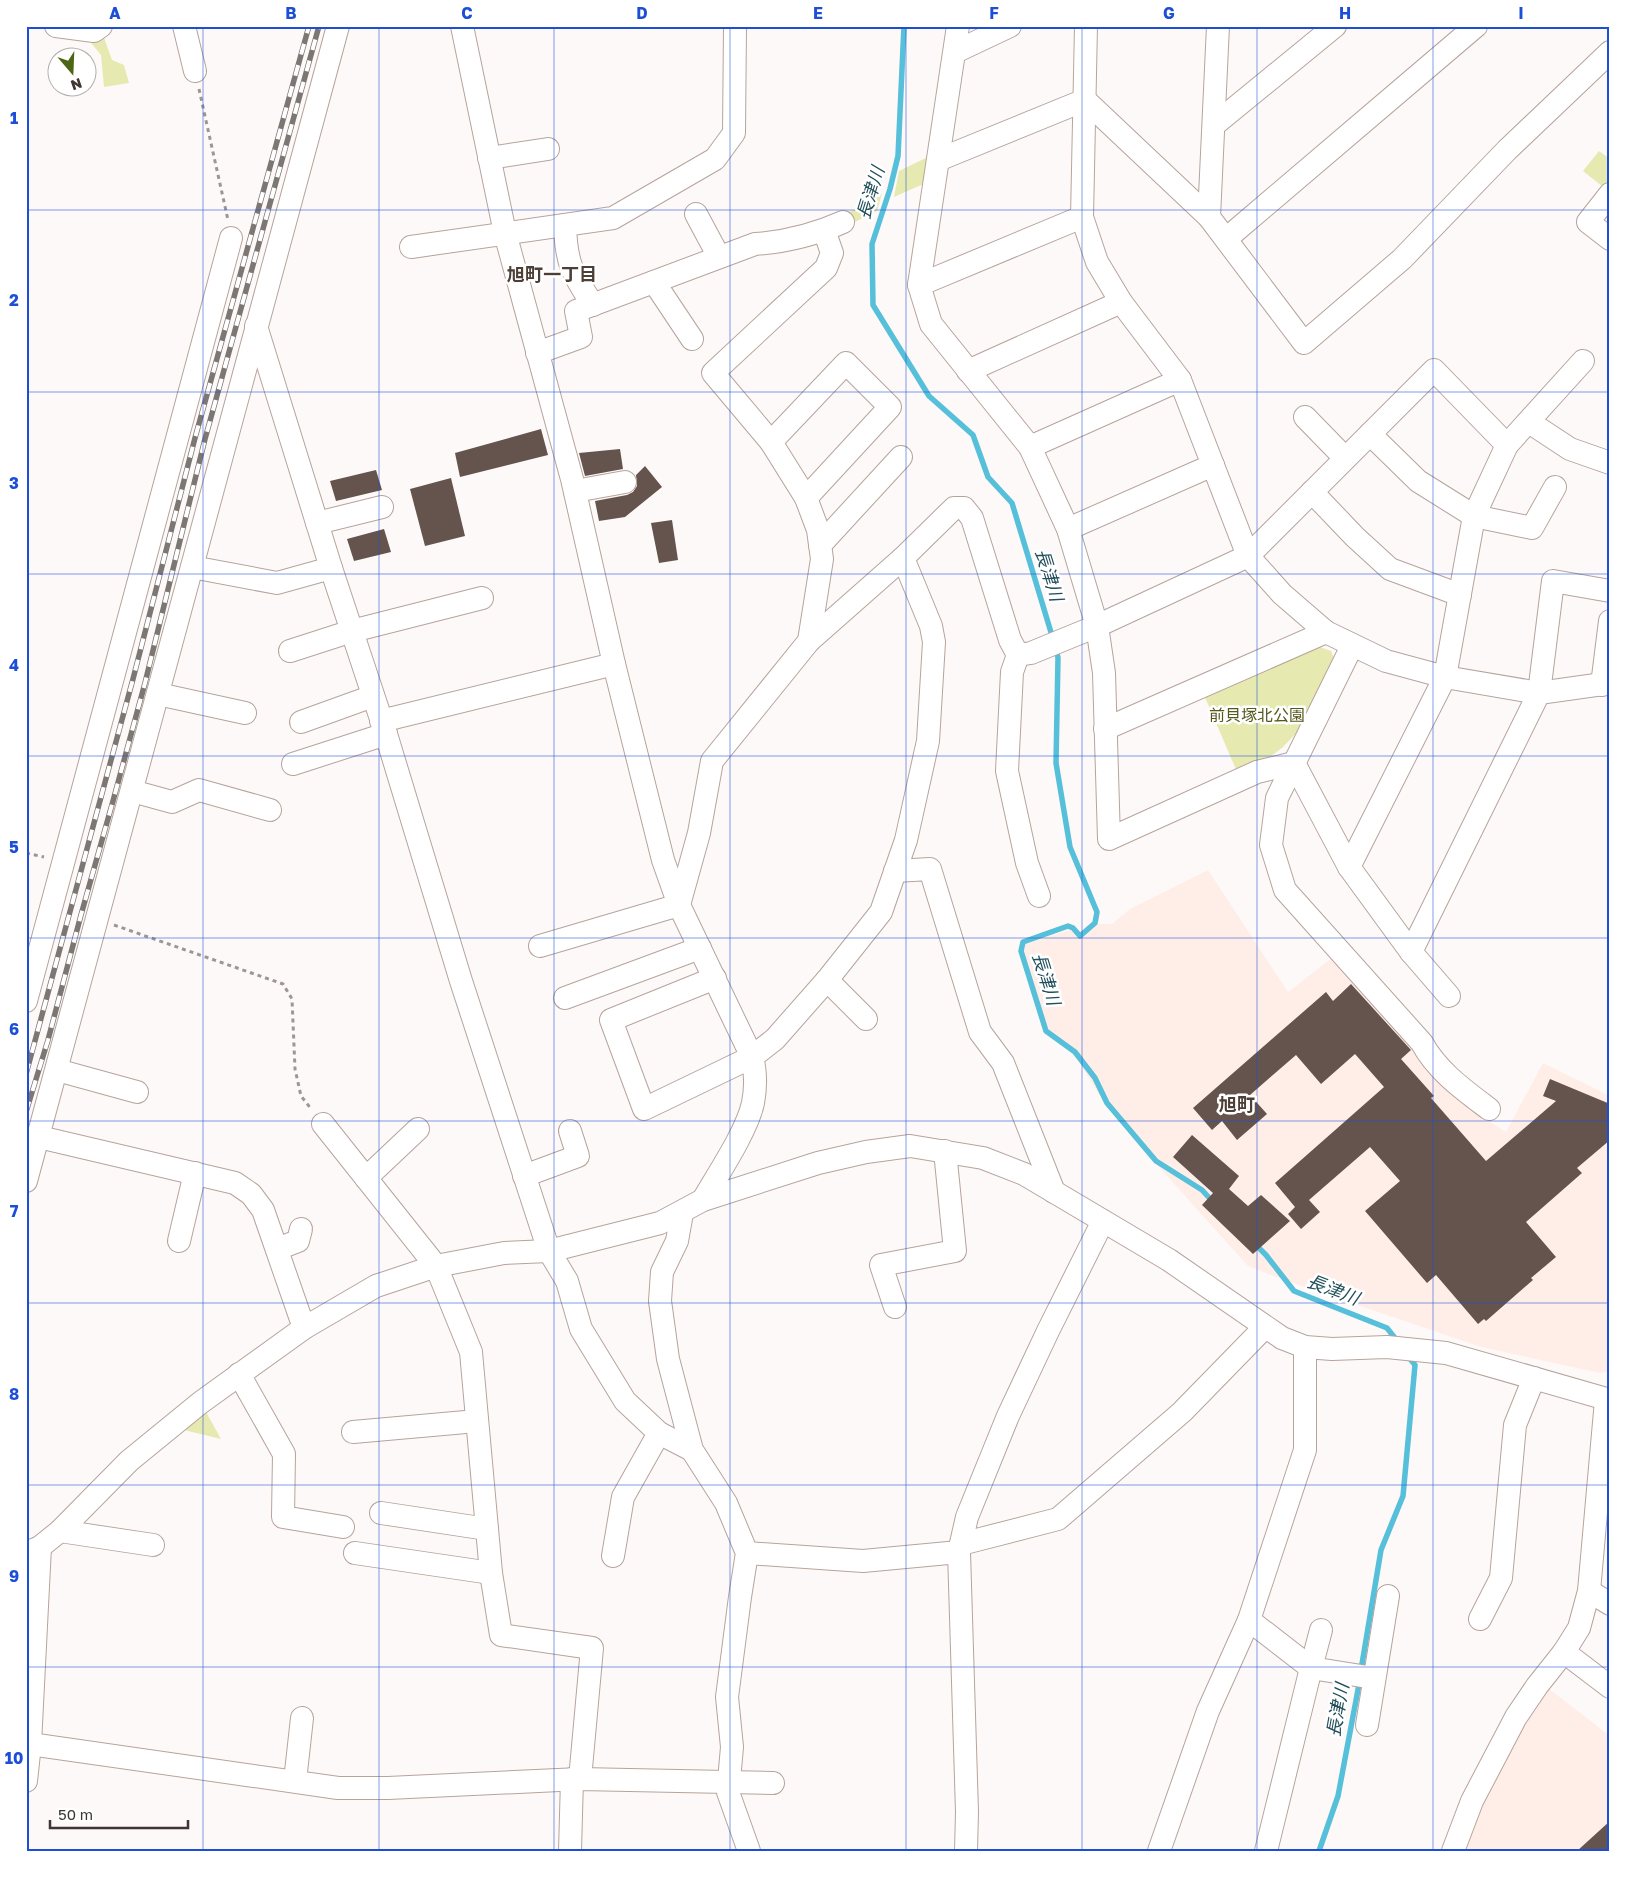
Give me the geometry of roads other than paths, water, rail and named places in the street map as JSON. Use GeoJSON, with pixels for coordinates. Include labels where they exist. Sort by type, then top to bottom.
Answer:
{"type":"FeatureCollection","features":[{"type":"Feature","properties":{"kind":"street"},"geometry":{"type":"LineString","coordinates":[[56,26],[94,31],[101,26]]}},
{"type":"Feature","properties":{"kind":"street"},"geometry":{"type":"LineString","coordinates":[[184,26],[195,71]]}},
{"type":"Feature","properties":{"kind":"street"},"geometry":{"type":"LineString","coordinates":[[26,1181],[338,26]]}},
{"type":"Feature","properties":{"kind":"street"},"geometry":{"type":"LineString","coordinates":[[462,26],[505,233],[575,491],[614,664],[663,860],[679,905],[752,1057],[756,1073],[753,1104],[741,1134],[703,1200]]}},
{"type":"Feature","properties":{"kind":"street"},"geometry":{"type":"LineString","coordinates":[[411,247],[613,218],[715,159],[734,133],[736,26]]}},
{"type":"Feature","properties":{"kind":"street"},"geometry":{"type":"LineString","coordinates":[[958,26],[919,285],[931,324],[968,372],[1030,446],[1068,529],[1097,626],[1104,673],[1109,839],[1257,772],[1294,763]]}},
{"type":"Feature","properties":{"kind":"street"},"geometry":{"type":"LineString","coordinates":[[955,52],[1010,26]]}},
{"type":"Feature","properties":{"kind":"street"},"geometry":{"type":"LineString","coordinates":[[1086,26],[1082,218],[1097,262],[1121,302],[1180,380],[1248,556],[1282,594],[1326,632],[1352,646],[1386,661],[1445,677],[1539,694],[1606,684],[1610,621]]}},
{"type":"Feature","properties":{"kind":"street"},"geometry":{"type":"LineString","coordinates":[[1210,217],[1218,26]]}},
{"type":"Feature","properties":{"kind":"street"},"geometry":{"type":"LineString","coordinates":[[1214,125],[1335,26]]}},
{"type":"Feature","properties":{"kind":"street"},"geometry":{"type":"LineString","coordinates":[[1226,239],[1476,26]]}},
{"type":"Feature","properties":{"kind":"street"},"geometry":{"type":"LineString","coordinates":[[1085,100],[1210,217],[1304,343],[1402,259],[1507,150],[1610,52]]}},
{"type":"Feature","properties":{"kind":"street"},"geometry":{"type":"LineString","coordinates":[[938,160],[1085,100]]}},
{"type":"Feature","properties":{"kind":"street"},"geometry":{"type":"LineString","coordinates":[[489,158],[548,149]]}},
{"type":"Feature","properties":{"kind":"street"},"geometry":{"type":"LineString","coordinates":[[1610,194],[1588,222],[1610,239]]}},
{"type":"Feature","properties":{"kind":"street"},"geometry":{"type":"LineString","coordinates":[[696,214],[719,257]]}},
{"type":"Feature","properties":{"kind":"street"},"geometry":{"type":"LineString","coordinates":[[919,285],[1082,218]]}},
{"type":"Feature","properties":{"kind":"street"},"geometry":{"type":"LineString","coordinates":[[565,225],[565,249],[572,273],[593,305]]}},
{"type":"Feature","properties":{"kind":"street"},"geometry":{"type":"LineString","coordinates":[[537,352],[581,337],[576,311],[754,244],[780,242],[833,226],[832,253],[826,268],[713,373],[771,442],[806,498],[818,530],[822,559],[809,641]]}},
{"type":"Feature","properties":{"kind":"street"},"geometry":{"type":"LineString","coordinates":[[26,1001],[232,238]]}},
{"type":"Feature","properties":{"kind":"street"},"geometry":{"type":"LineString","coordinates":[[654,282],[692,339]]}},
{"type":"Feature","properties":{"kind":"street"},"geometry":{"type":"LineString","coordinates":[[968,372],[1121,302]]}},
{"type":"Feature","properties":{"kind":"street"},"geometry":{"type":"LineString","coordinates":[[256,326],[461,981],[548,1251],[567,1281],[581,1329],[626,1401],[659,1433],[692,1450]]}},
{"type":"Feature","properties":{"kind":"street"},"geometry":{"type":"LineString","coordinates":[[1348,867],[1445,677],[1474,516],[1507,445],[1583,361]]}},
{"type":"Feature","properties":{"kind":"street"},"geometry":{"type":"LineString","coordinates":[[771,442],[846,362],[890,407],[806,498]]}},
{"type":"Feature","properties":{"kind":"street"},"geometry":{"type":"LineString","coordinates":[[1018,655],[1031,654],[1097,626],[1248,556],[1434,370],[1507,445]]}},
{"type":"Feature","properties":{"kind":"street"},"geometry":{"type":"LineString","coordinates":[[1030,446],[1180,380]]}},
{"type":"Feature","properties":{"kind":"street"},"geometry":{"type":"LineString","coordinates":[[1306,417],[1345,458]]}},
{"type":"Feature","properties":{"kind":"street"},"geometry":{"type":"LineString","coordinates":[[1529,422],[1570,449],[1610,463]]}},
{"type":"Feature","properties":{"kind":"street"},"geometry":{"type":"LineString","coordinates":[[1370,434],[1418,482],[1474,516],[1532,528],[1554,486]]}},
{"type":"Feature","properties":{"kind":"street"},"geometry":{"type":"LineString","coordinates":[[820,544],[902,457]]}},
{"type":"Feature","properties":{"kind":"street"},"geometry":{"type":"LineString","coordinates":[[1068,529],[1212,465]]}},
{"type":"Feature","properties":{"kind":"street"},"geometry":{"type":"LineString","coordinates":[[575,491],[625,482]]}},
{"type":"Feature","properties":{"kind":"street"},"geometry":{"type":"LineString","coordinates":[[1312,492],[1354,537],[1390,570],[1460,595]]}},
{"type":"Feature","properties":{"kind":"street"},"geometry":{"type":"LineString","coordinates":[[317,523],[382,507]]}},
{"type":"Feature","properties":{"kind":"street"},"geometry":{"type":"LineString","coordinates":[[679,905],[699,833],[712,761],[809,641],[903,558],[954,508],[964,508],[972,518],[1010,640],[1018,655],[1012,672],[1007,771],[1027,863],[1038,896]]}},
{"type":"Feature","properties":{"kind":"street"},"geometry":{"type":"LineString","coordinates":[[715,978],[610,1020],[644,1109],[752,1057],[775,1039],[827,980],[881,912],[906,840],[928,741],[934,642],[931,626],[903,558]]}},
{"type":"Feature","properties":{"kind":"street"},"geometry":{"type":"LineString","coordinates":[[192,567],[277,583],[331,568]]}},
{"type":"Feature","properties":{"kind":"street"},"geometry":{"type":"LineString","coordinates":[[1411,952],[1539,694],[1553,581],[1610,591]]}},
{"type":"Feature","properties":{"kind":"street"},"geometry":{"type":"LineString","coordinates":[[290,651],[352,631],[482,598]]}},
{"type":"Feature","properties":{"kind":"street"},"geometry":{"type":"LineString","coordinates":[[1105,729],[1326,632]]}},
{"type":"Feature","properties":{"kind":"street"},"geometry":{"type":"LineString","coordinates":[[1352,646],[1277,798],[1271,845],[1285,890],[1422,1043],[1433,1060],[1458,1086],[1489,1109]]}},
{"type":"Feature","properties":{"kind":"street"},"geometry":{"type":"LineString","coordinates":[[293,764],[383,728],[614,664]]}},
{"type":"Feature","properties":{"kind":"street"},"geometry":{"type":"LineString","coordinates":[[158,694],[245,713]]}},
{"type":"Feature","properties":{"kind":"street"},"geometry":{"type":"LineString","coordinates":[[301,722],[373,696]]}},
{"type":"Feature","properties":{"kind":"street"},"geometry":{"type":"LineString","coordinates":[[1294,763],[1348,867],[1411,952],[1449,996]]}},
{"type":"Feature","properties":{"kind":"street"},"geometry":{"type":"LineString","coordinates":[[132,791],[172,802],[199,790],[270,810]]}},
{"type":"Feature","properties":{"kind":"street"},"geometry":{"type":"LineString","coordinates":[[895,871],[930,869],[980,1032],[1003,1063],[1054,1192]]}},
{"type":"Feature","properties":{"kind":"street"},"geometry":{"type":"LineString","coordinates":[[540,946],[679,905]]}},
{"type":"Feature","properties":{"kind":"street"},"geometry":{"type":"LineString","coordinates":[[566,998],[700,948]]}},
{"type":"Feature","properties":{"kind":"street"},"geometry":{"type":"LineString","coordinates":[[827,980],[866,1019]]}},
{"type":"Feature","properties":{"kind":"street"},"geometry":{"type":"LineString","coordinates":[[57,1070],[137,1092]]}},
{"type":"Feature","properties":{"kind":"street"},"geometry":{"type":"LineString","coordinates":[[324,1124],[436,1266],[471,1352],[491,1572],[501,1635],[592,1648],[576,1779],[570,1851]]}},
{"type":"Feature","properties":{"kind":"street"},"geometry":{"type":"LineString","coordinates":[[366,1178],[418,1129]]}},
{"type":"Feature","properties":{"kind":"street"},"geometry":{"type":"LineString","coordinates":[[524,1176],[578,1156],[570,1131]]}},
{"type":"Feature","properties":{"kind":"street"},"geometry":{"type":"LineString","coordinates":[[39,1137],[235,1182],[251,1194],[263,1210],[304,1328]]}},
{"type":"Feature","properties":{"kind":"street"},"geometry":{"type":"LineString","coordinates":[[26,1781],[30,1744],[33,1550],[60,1530],[128,1462],[200,1403],[239,1374],[304,1328],[376,1286],[436,1266],[504,1253],[548,1251],[660,1223],[682,1213],[703,1200],[818,1163],[866,1152],[910,1146],[983,1158],[1024,1174],[1169,1260],[1282,1338],[1305,1347],[1332,1349],[1387,1347],[1446,1353],[1608,1400],[1604,1500],[1590,1591],[1579,1628],[1564,1652],[1537,1686],[1516,1717],[1472,1801],[1453,1851]]}},
{"type":"Feature","properties":{"kind":"street"},"geometry":{"type":"LineString","coordinates":[[895,1307],[881,1265],[955,1251],[945,1151]]}},
{"type":"Feature","properties":{"kind":"street"},"geometry":{"type":"LineString","coordinates":[[180,1241],[195,1173]]}},
{"type":"Feature","properties":{"kind":"street"},"geometry":{"type":"LineString","coordinates":[[682,1213],[676,1240],[662,1272],[660,1301],[668,1359],[692,1450],[726,1503],[747,1553],[727,1697],[732,1747],[728,1792],[749,1851]]}},
{"type":"Feature","properties":{"kind":"street"},"geometry":{"type":"LineString","coordinates":[[966,1851],[967,1812],[960,1548],[967,1516],[1008,1416],[1048,1330],[1103,1221]]}},
{"type":"Feature","properties":{"kind":"street"},"geometry":{"type":"LineString","coordinates":[[277,1249],[298,1241],[301,1229]]}},
{"type":"Feature","properties":{"kind":"street"},"geometry":{"type":"LineString","coordinates":[[747,1553],[863,1561],[960,1548],[1058,1519],[1182,1412],[1265,1327]]}},
{"type":"Feature","properties":{"kind":"street"},"geometry":{"type":"LineString","coordinates":[[1159,1851],[1208,1711],[1249,1620],[1305,1450],[1305,1347]]}},
{"type":"Feature","properties":{"kind":"street"},"geometry":{"type":"LineString","coordinates":[[239,1374],[284,1454],[283,1517],[343,1527]]}},
{"type":"Feature","properties":{"kind":"street"},"geometry":{"type":"LineString","coordinates":[[1480,1619],[1501,1578],[1514,1424],[1534,1378]]}},
{"type":"Feature","properties":{"kind":"street"},"geometry":{"type":"LineString","coordinates":[[353,1432],[477,1421]]}},
{"type":"Feature","properties":{"kind":"street"},"geometry":{"type":"LineString","coordinates":[[613,1556],[623,1497],[659,1433]]}},
{"type":"Feature","properties":{"kind":"street"},"geometry":{"type":"LineString","coordinates":[[381,1513],[487,1529]]}},
{"type":"Feature","properties":{"kind":"street"},"geometry":{"type":"LineString","coordinates":[[60,1530],[153,1545]]}},
{"type":"Feature","properties":{"kind":"street"},"geometry":{"type":"LineString","coordinates":[[355,1553],[491,1572]]}},
{"type":"Feature","properties":{"kind":"street"},"geometry":{"type":"LineString","coordinates":[[1590,1591],[1610,1604]]}},
{"type":"Feature","properties":{"kind":"street"},"geometry":{"type":"LineString","coordinates":[[1367,1725],[1388,1596]]}},
{"type":"Feature","properties":{"kind":"street"},"geometry":{"type":"LineString","coordinates":[[1249,1620],[1311,1668],[1374,1678]]}},
{"type":"Feature","properties":{"kind":"street"},"geometry":{"type":"LineString","coordinates":[[1266,1851],[1321,1630]]}},
{"type":"Feature","properties":{"kind":"street"},"geometry":{"type":"LineString","coordinates":[[1564,1652],[1610,1687]]}},
{"type":"Feature","properties":{"kind":"street"},"geometry":{"type":"LineString","coordinates":[[294,1781],[302,1718]]}},
{"type":"Feature","properties":{"kind":"street"},"geometry":{"type":"LineString","coordinates":[[30,1744],[338,1788],[388,1788],[576,1779],[773,1783]]}},
{"type":"Feature","properties":{"kind":"waterway","name":"長津川"},"geometry":{"type":"LineString","coordinates":[[904,26],[898,156],[890,189],[872,244],[873,305],[929,396],[973,435],[988,477],[1012,503],[1053,639]]}},
{"type":"Feature","properties":{"kind":"waterway","name":"長津川"},"geometry":{"type":"LineString","coordinates":[[1056,648],[1058,658],[1056,763],[1070,847],[1097,912],[1095,923],[1080,936],[1073,928],[1068,926],[1023,942],[1021,951],[1046,1031],[1075,1052],[1095,1078],[1107,1103],[1156,1161],[1202,1190],[1214,1203]]}},
{"type":"Feature","properties":{"kind":"waterway","name":"長津川"},"geometry":{"type":"LineString","coordinates":[[1254,1243],[1266,1255],[1294,1291],[1387,1328],[1398,1342]]}},
{"type":"Feature","properties":{"kind":"waterway","name":"長津川"},"geometry":{"type":"LineString","coordinates":[[1361,1670],[1381,1550],[1403,1496],[1415,1365],[1408,1356]]}},
{"type":"Feature","properties":{"kind":"waterway","name":"長津川"},"geometry":{"type":"LineString","coordinates":[[1319,1851],[1338,1796],[1360,1679]]}},
{"type":"Feature","properties":{"kind":"railway"},"geometry":{"type":"LineString","coordinates":[[26,1074],[133,679],[195,438],[309,26]]}},
{"type":"Feature","properties":{"kind":"railway"},"geometry":{"type":"LineString","coordinates":[[26,1112],[48,1040],[145,683],[205,439],[319,26]]}},
{"type":"Feature","properties":{"kind":"district","name":"旭町一丁目"},"geometry":{"type":"Point","coordinates":[552,275]}},
{"type":"Feature","properties":{"kind":"district","name":"旭町"},"geometry":{"type":"Point","coordinates":[1237,1105]}},
{"type":"Feature","properties":{"kind":"park label","name":"前貝塚北公園"},"geometry":{"type":"Point","coordinates":[1257,715]}}]}
